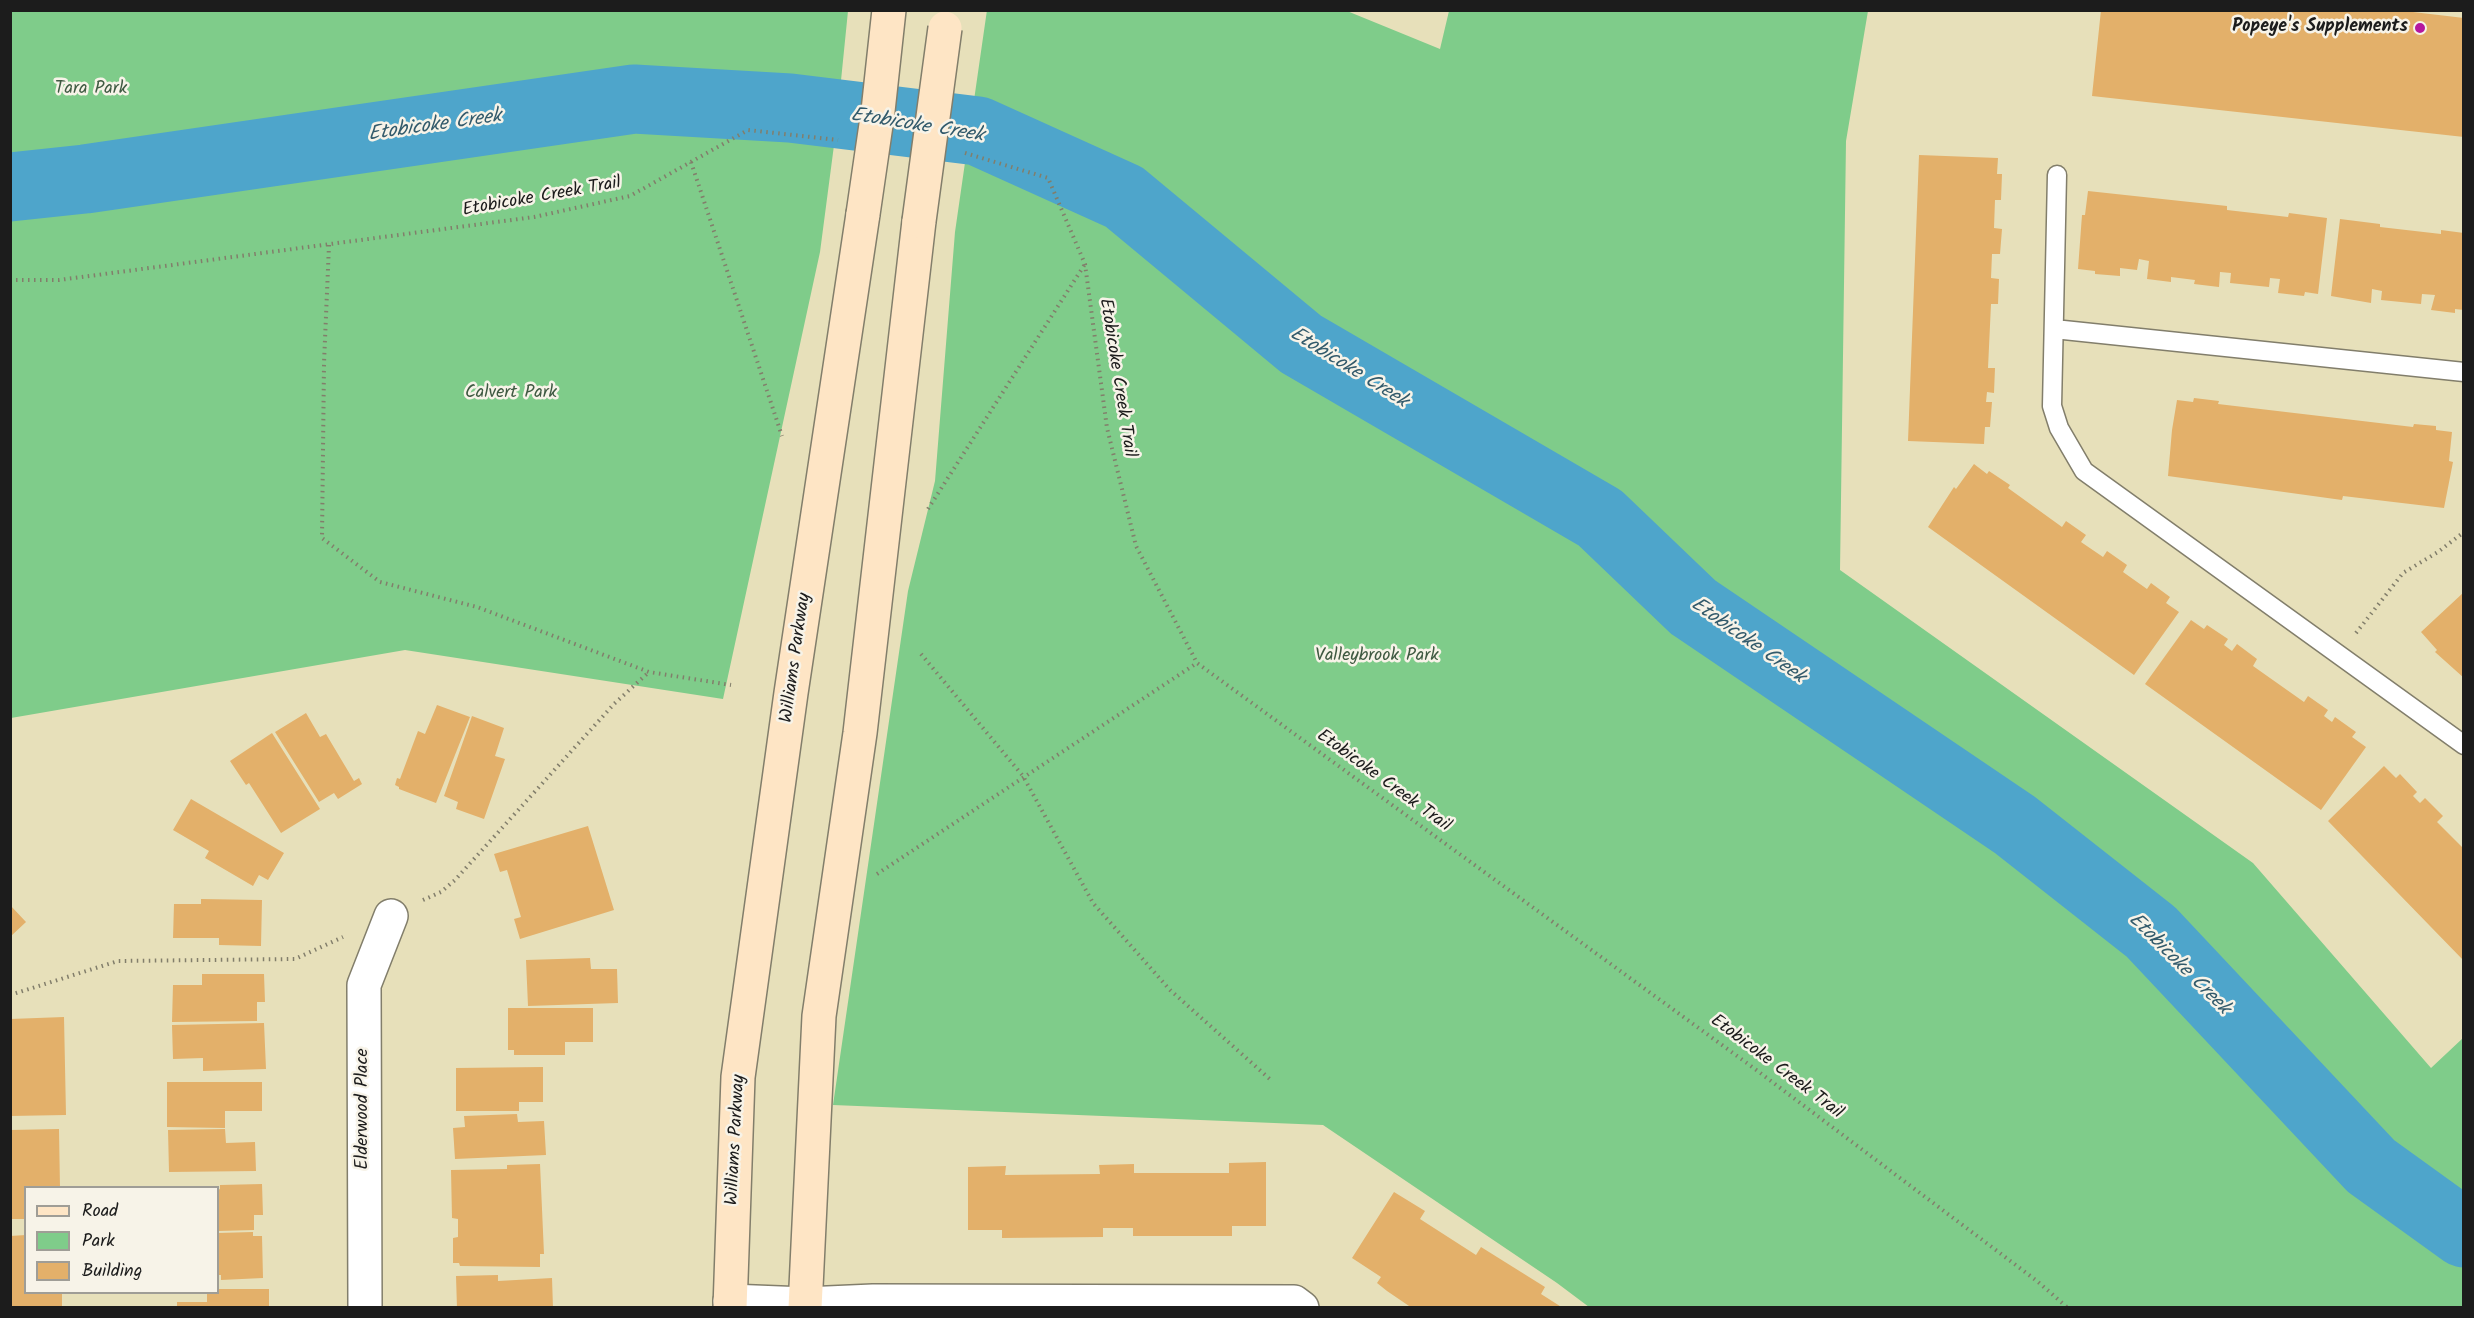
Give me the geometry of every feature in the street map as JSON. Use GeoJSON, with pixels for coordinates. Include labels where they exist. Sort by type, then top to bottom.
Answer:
{"type":"FeatureCollection","features":[{"type":"Feature","properties":{"kind":"main road","name":"Williams Parkway"},"geometry":{"type":"LineString","coordinates":[[730,1304],[738,1077],[791,693],[863,214],[889,10]]}},
{"type":"Feature","properties":{"kind":"main road"},"geometry":{"type":"LineString","coordinates":[[805,1306],[819,1016],[842,871],[860,733],[946,19]]}},
{"type":"Feature","properties":{"kind":"street","name":"Elderwood Place"},"geometry":{"type":"LineString","coordinates":[[365,1308],[364,985],[391,916]]}},
{"type":"Feature","properties":{"kind":"street"},"geometry":{"type":"LineString","coordinates":[[730,1304],[805,1306],[873,1301],[1294,1302],[1302,1308]]}},
{"type":"Feature","properties":{"kind":"lane"},"geometry":{"type":"LineString","coordinates":[[2057,175],[2052,406],[2059,428],[2084,471],[2463,745]]}},
{"type":"Feature","properties":{"kind":"lane"},"geometry":{"type":"LineString","coordinates":[[2054,329],[2463,372]]}},
{"type":"Feature","properties":{"kind":"path","name":"Etobicoke Creek Trail"},"geometry":{"type":"LineString","coordinates":[[10,280],[59,280],[534,217],[630,196],[748,130],[843,141]]}},
{"type":"Feature","properties":{"kind":"path","name":"Etobicoke Creek Trail"},"geometry":{"type":"LineString","coordinates":[[960,153],[972,154],[1048,178],[1085,264],[1107,428],[1136,546],[1197,663],[1755,1069],[2037,1281],[2068,1308]]}},
{"type":"Feature","properties":{"kind":"path"},"geometry":{"type":"LineString","coordinates":[[691,162],[782,436]]}},
{"type":"Feature","properties":{"kind":"path"},"geometry":{"type":"LineString","coordinates":[[329,245],[324,363],[322,538],[380,582],[477,607],[649,672],[731,685]]}},
{"type":"Feature","properties":{"kind":"path"},"geometry":{"type":"LineString","coordinates":[[928,509],[1085,264]]}},
{"type":"Feature","properties":{"kind":"path"},"geometry":{"type":"LineString","coordinates":[[2338,654],[2403,573],[2438,552],[2463,532]]}},
{"type":"Feature","properties":{"kind":"path"},"geometry":{"type":"LineString","coordinates":[[921,654],[1023,776],[1093,903],[1170,990],[1272,1081]]}},
{"type":"Feature","properties":{"kind":"path"},"geometry":{"type":"LineString","coordinates":[[877,875],[1023,776],[1197,663]]}},
{"type":"Feature","properties":{"kind":"path"},"geometry":{"type":"LineString","coordinates":[[10,994],[118,961],[295,959],[441,892],[455,880],[614,704],[649,672]]}},
{"type":"Feature","properties":{"kind":"green space","name":"Calvert Park"},"geometry":{"type":"Polygon","coordinates":[[[11,10],[848,11],[836,130],[820,252],[723,699],[405,650],[11,718],[11,10]]]}},
{"type":"Feature","properties":{"kind":"green space","name":"Valleybrook Park"},"geometry":{"type":"Polygon","coordinates":[[[987,10],[1347,11],[1440,49],[1449,11],[1868,11],[1846,141],[1840,570],[2253,863],[2431,1068],[2463,1038],[2463,1307],[1589,1307],[1323,1125],[833,1105],[908,591],[935,481],[955,232],[987,10]]]}},
{"type":"Feature","properties":{"kind":"building"},"geometry":{"type":"Polygon","coordinates":[[[2101,10],[2396,10],[2464,18],[2464,137],[2092,96],[2101,10]]]}},
{"type":"Feature","properties":{"kind":"building"},"geometry":{"type":"Polygon","coordinates":[[[1919,155],[1998,158],[1997,174],[2002,174],[2001,200],[1995,200],[1994,228],[2002,229],[2000,254],[1992,254],[1991,278],[1999,279],[1998,304],[1991,304],[1988,368],[1995,368],[1994,393],[1987,392],[1986,402],[1992,402],[1990,427],[1985,427],[1984,444],[1908,441],[1919,155]]]}},
{"type":"Feature","properties":{"kind":"building"},"geometry":{"type":"Polygon","coordinates":[[[2088,191],[2227,206],[2227,210],[2288,217],[2289,213],[2327,218],[2318,294],[2305,292],[2304,296],[2278,293],[2280,279],[2270,278],[2269,287],[2230,283],[2231,273],[2220,272],[2219,287],[2194,284],[2195,280],[2171,277],[2171,282],[2147,279],[2149,261],[2139,259],[2137,270],[2120,268],[2120,276],[2095,274],[2095,271],[2078,269],[2082,215],[2085,215],[2088,191]]]}},
{"type":"Feature","properties":{"kind":"building"},"geometry":{"type":"Polygon","coordinates":[[[2340,219],[2380,224],[2380,227],[2441,234],[2441,230],[2464,233],[2464,310],[2455,309],[2455,313],[2431,310],[2435,295],[2422,294],[2421,304],[2381,300],[2382,291],[2372,289],[2371,303],[2331,296],[2340,219]]]}},
{"type":"Feature","properties":{"kind":"building"},"geometry":{"type":"Polygon","coordinates":[[[2194,398],[2219,401],[2218,404],[2413,427],[2414,424],[2436,426],[2436,430],[2452,432],[2449,461],[2453,462],[2444,508],[2343,496],[2342,500],[2168,476],[2177,400],[2193,402],[2194,398]]]}},
{"type":"Feature","properties":{"kind":"building"},"geometry":{"type":"Polygon","coordinates":[[[1974,464],[1987,474],[1989,471],[2010,485],[2008,488],[2062,527],[2066,521],[2086,535],[2081,542],[2103,557],[2107,551],[2127,565],[2123,572],[2147,589],[2151,583],[2170,597],[2166,603],[2179,612],[2134,675],[1928,527],[1954,487],[1956,489],[1974,464]]]}},
{"type":"Feature","properties":{"kind":"building"},"geometry":{"type":"Polygon","coordinates":[[[2464,592],[2464,678],[2435,652],[2437,650],[2421,632],[2464,592]]]}},
{"type":"Feature","properties":{"kind":"building"},"geometry":{"type":"Polygon","coordinates":[[[2191,620],[2204,629],[2207,625],[2228,639],[2224,645],[2232,651],[2237,644],[2257,659],[2253,666],[2304,702],[2308,696],[2328,710],[2324,716],[2332,722],[2335,717],[2356,732],[2352,737],[2366,747],[2321,810],[2145,684],[2191,620]]]}},
{"type":"Feature","properties":{"kind":"building"},"geometry":{"type":"Polygon","coordinates":[[[437,705],[470,717],[436,803],[399,789],[395,785],[397,778],[400,779],[418,731],[425,734],[437,705]]]}},
{"type":"Feature","properties":{"kind":"building"},"geometry":{"type":"Polygon","coordinates":[[[306,713],[320,737],[326,734],[354,781],[359,778],[362,784],[338,799],[334,793],[319,802],[275,732],[306,713]]]}},
{"type":"Feature","properties":{"kind":"building"},"geometry":{"type":"Polygon","coordinates":[[[472,716],[504,728],[495,756],[505,759],[484,819],[456,809],[458,802],[444,796],[472,716]]]}},
{"type":"Feature","properties":{"kind":"building"},"geometry":{"type":"Polygon","coordinates":[[[272,733],[320,809],[281,833],[249,783],[246,785],[230,761],[272,733]]]}},
{"type":"Feature","properties":{"kind":"building"},"geometry":{"type":"Polygon","coordinates":[[[2384,766],[2396,778],[2400,774],[2417,792],[2413,796],[2420,803],[2425,798],[2443,816],[2437,822],[2464,849],[2464,961],[2328,821],[2384,766]]]}},
{"type":"Feature","properties":{"kind":"building"},"geometry":{"type":"Polygon","coordinates":[[[191,799],[284,853],[268,880],[259,875],[253,886],[205,858],[209,851],[173,830],[191,799]]]}},
{"type":"Feature","properties":{"kind":"building"},"geometry":{"type":"Polygon","coordinates":[[[588,826],[614,910],[520,939],[514,919],[521,917],[507,870],[500,872],[494,854],[588,826]]]}},
{"type":"Feature","properties":{"kind":"building"},"geometry":{"type":"Polygon","coordinates":[[[201,899],[262,900],[261,946],[219,945],[219,938],[173,938],[174,904],[201,904],[201,899]]]}},
{"type":"Feature","properties":{"kind":"building"},"geometry":{"type":"Polygon","coordinates":[[[10,905],[26,922],[10,937],[10,905]]]}},
{"type":"Feature","properties":{"kind":"building"},"geometry":{"type":"Polygon","coordinates":[[[590,958],[591,969],[617,969],[618,1003],[528,1006],[526,960],[590,958]]]}},
{"type":"Feature","properties":{"kind":"building"},"geometry":{"type":"Polygon","coordinates":[[[202,974],[264,974],[265,1002],[257,1002],[257,1021],[172,1022],[173,985],[202,985],[202,974]]]}},
{"type":"Feature","properties":{"kind":"building"},"geometry":{"type":"Polygon","coordinates":[[[508,1008],[593,1008],[593,1042],[565,1042],[565,1055],[514,1055],[514,1050],[508,1050],[508,1008]]]}},
{"type":"Feature","properties":{"kind":"building"},"geometry":{"type":"Polygon","coordinates":[[[64,1017],[66,1115],[10,1116],[10,1019],[64,1017]]]}},
{"type":"Feature","properties":{"kind":"building"},"geometry":{"type":"Polygon","coordinates":[[[264,1023],[266,1069],[203,1071],[203,1058],[173,1059],[172,1025],[264,1023]]]}},
{"type":"Feature","properties":{"kind":"building"},"geometry":{"type":"Polygon","coordinates":[[[543,1067],[543,1102],[519,1102],[519,1111],[456,1111],[456,1068],[543,1067]]]}},
{"type":"Feature","properties":{"kind":"building"},"geometry":{"type":"Polygon","coordinates":[[[167,1082],[262,1082],[262,1111],[225,1111],[225,1128],[167,1127],[167,1082]]]}},
{"type":"Feature","properties":{"kind":"building"},"geometry":{"type":"Polygon","coordinates":[[[517,1114],[518,1122],[544,1121],[546,1155],[455,1159],[453,1128],[465,1127],[464,1116],[517,1114]]]}},
{"type":"Feature","properties":{"kind":"building"},"geometry":{"type":"Polygon","coordinates":[[[59,1129],[60,1186],[24,1186],[24,1219],[10,1219],[10,1130],[59,1129]]]}},
{"type":"Feature","properties":{"kind":"building"},"geometry":{"type":"Polygon","coordinates":[[[225,1129],[226,1143],[255,1142],[256,1171],[169,1172],[168,1130],[225,1129]]]}},
{"type":"Feature","properties":{"kind":"building"},"geometry":{"type":"Polygon","coordinates":[[[1266,1162],[1266,1226],[1232,1226],[1232,1236],[1133,1236],[1133,1228],[1103,1228],[1103,1237],[1002,1238],[1002,1230],[968,1230],[968,1167],[1006,1166],[1005,1175],[1100,1174],[1099,1165],[1134,1164],[1134,1173],[1229,1173],[1229,1163],[1266,1162]]]}},
{"type":"Feature","properties":{"kind":"building"},"geometry":{"type":"Polygon","coordinates":[[[540,1164],[544,1254],[540,1254],[540,1267],[460,1266],[459,1263],[453,1263],[453,1238],[458,1237],[458,1219],[452,1218],[451,1170],[507,1169],[507,1165],[540,1164]]]}},
{"type":"Feature","properties":{"kind":"building"},"geometry":{"type":"Polygon","coordinates":[[[262,1184],[263,1215],[254,1215],[254,1230],[219,1231],[220,1185],[262,1184]]]}},
{"type":"Feature","properties":{"kind":"building"},"geometry":{"type":"Polygon","coordinates":[[[1394,1192],[1425,1211],[1420,1219],[1476,1255],[1481,1247],[1545,1287],[1541,1294],[1563,1308],[1412,1308],[1387,1291],[1377,1283],[1381,1277],[1352,1258],[1394,1192]]]}},
{"type":"Feature","properties":{"kind":"building"},"geometry":{"type":"Polygon","coordinates":[[[253,1232],[253,1236],[262,1236],[263,1278],[221,1280],[219,1233],[253,1232]]]}},
{"type":"Feature","properties":{"kind":"building"},"geometry":{"type":"Polygon","coordinates":[[[24,1235],[24,1294],[62,1294],[62,1308],[10,1308],[10,1236],[24,1235]]]}},
{"type":"Feature","properties":{"kind":"building"},"geometry":{"type":"Polygon","coordinates":[[[498,1275],[498,1281],[552,1278],[553,1308],[457,1308],[456,1276],[498,1275]]]}},
{"type":"Feature","properties":{"kind":"building"},"geometry":{"type":"Polygon","coordinates":[[[219,1289],[269,1289],[269,1308],[177,1308],[177,1302],[207,1302],[207,1294],[219,1294],[219,1289]]]}},
{"type":"Feature","properties":{"kind":"waterway","name":"Etobicoke Creek"},"geometry":{"type":"LineString","coordinates":[[10,187],[85,179],[634,99],[790,108],[978,131],[1124,197],[1301,344],[1600,518],[1693,607],[2015,825],[2151,932],[2371,1166],[2464,1233]]}},
{"type":"Feature","properties":{"kind":"place","name":"Popeye's Supplements"},"geometry":{"type":"Point","coordinates":[2420,28]}},
{"type":"Feature","properties":{"kind":"park label","name":"Tara Park"},"geometry":{"type":"Point","coordinates":[91,90]}}]}
